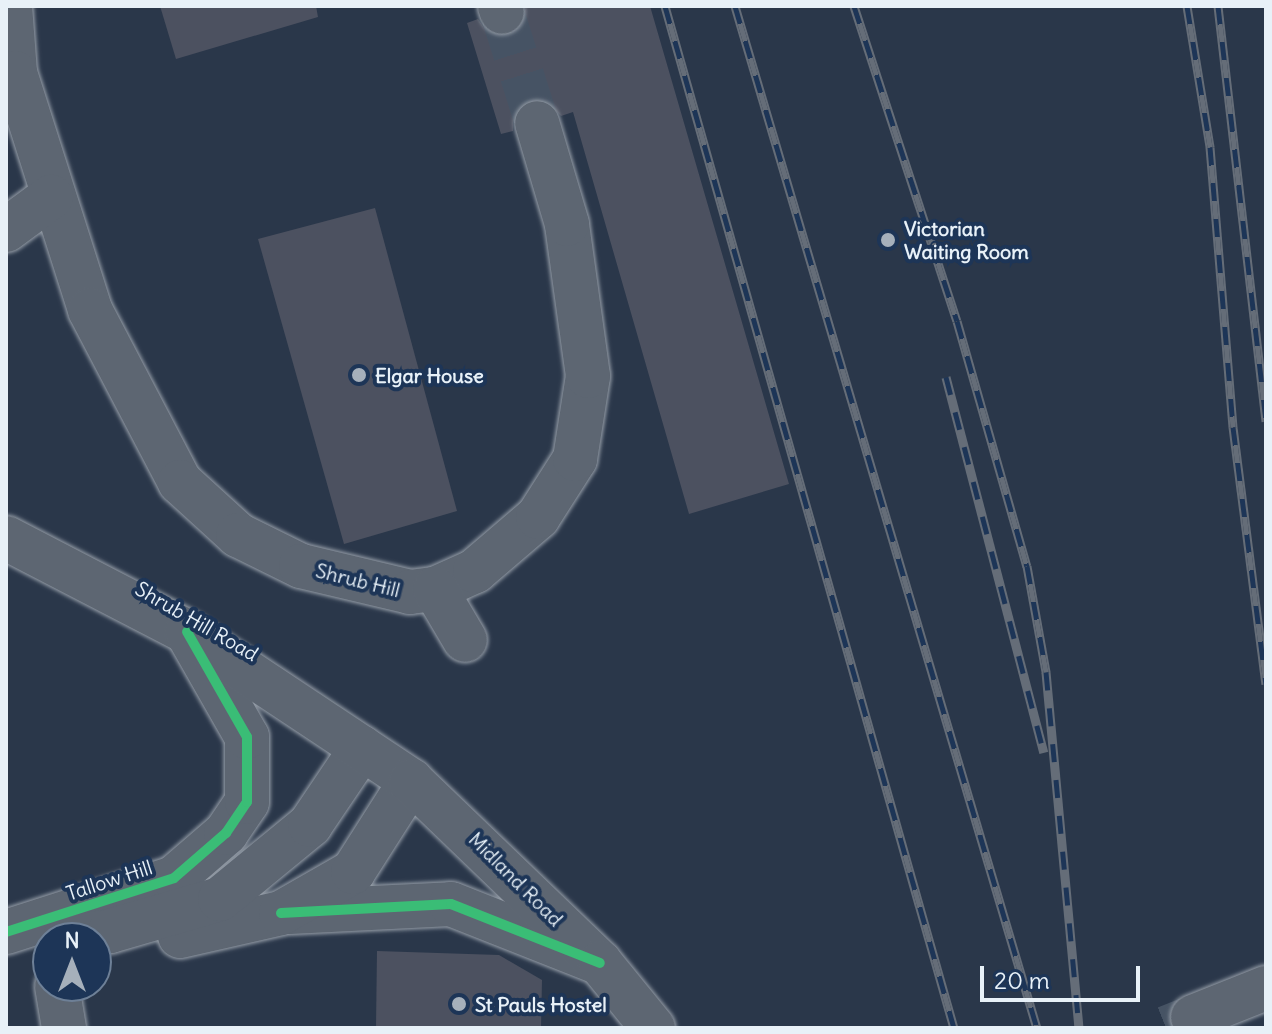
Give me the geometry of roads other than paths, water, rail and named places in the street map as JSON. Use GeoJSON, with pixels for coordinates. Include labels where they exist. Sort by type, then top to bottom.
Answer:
{"type":"FeatureCollection","features":[{"type":"Feature","properties":{"kind":"street","name":"Shrub Hill"},"geometry":{"type":"LineString","coordinates":[[10,6],[15,73],[51,197],[90,310],[180,482],[238,535],[301,566],[410,592],[435,589],[475,571],[538,517],[575,459],[588,376],[567,224],[537,123]]}},
{"type":"Feature","properties":{"kind":"street"},"geometry":{"type":"LineString","coordinates":[[6,230],[51,197]]}},
{"type":"Feature","properties":{"kind":"street","name":"Shrub Hill Road"},"geometry":{"type":"LineString","coordinates":[[6,538],[187,632],[362,748]]}},
{"type":"Feature","properties":{"kind":"street"},"geometry":{"type":"LineString","coordinates":[[435,589],[465,640]]}},
{"type":"Feature","properties":{"kind":"street","name":"Tallow Hill"},"geometry":{"type":"LineString","coordinates":[[6,932],[174,878],[226,833],[247,802],[247,737],[187,632]]}},
{"type":"Feature","properties":{"kind":"street"},"geometry":{"type":"LineString","coordinates":[[112,930],[220,899],[310,825],[362,748]]}},
{"type":"Feature","properties":{"kind":"street","name":"Midland Road"},"geometry":{"type":"LineString","coordinates":[[362,748],[411,781],[600,963],[653,1028]]}},
{"type":"Feature","properties":{"kind":"street"},"geometry":{"type":"LineString","coordinates":[[281,913],[353,872],[411,781]]}},
{"type":"Feature","properties":{"kind":"street"},"geometry":{"type":"LineString","coordinates":[[112,931],[179,936],[281,913],[451,904],[600,963]]}},
{"type":"Feature","properties":{"kind":"street"},"geometry":{"type":"LineString","coordinates":[[6,947],[32,943]]}},
{"type":"Feature","properties":{"kind":"street"},"geometry":{"type":"LineString","coordinates":[[1193,1017],[1266,988]]}},
{"type":"Feature","properties":{"kind":"street"},"geometry":{"type":"LineString","coordinates":[[60,1002],[64,1028]]}},
{"type":"Feature","properties":{"kind":"tunnel"},"geometry":{"type":"LineString","coordinates":[[502,12],[537,123]]}},
{"type":"Feature","properties":{"kind":"tunnel"},"geometry":{"type":"LineString","coordinates":[[1166,1028],[1193,1017]]}},
{"type":"Feature","properties":{"kind":"railway"},"geometry":{"type":"LineString","coordinates":[[665,6],[954,1028]]}},
{"type":"Feature","properties":{"kind":"railway"},"geometry":{"type":"LineString","coordinates":[[735,6],[1037,1028]]}},
{"type":"Feature","properties":{"kind":"railway"},"geometry":{"type":"LineString","coordinates":[[854,6],[957,321],[1027,566],[1046,672],[1079,1028]]}},
{"type":"Feature","properties":{"kind":"railway"},"geometry":{"type":"LineString","coordinates":[[1187,6],[1210,147],[1233,427],[1266,684]]}},
{"type":"Feature","properties":{"kind":"railway"},"geometry":{"type":"LineString","coordinates":[[1218,6],[1266,421]]}},
{"type":"Feature","properties":{"kind":"railway"},"geometry":{"type":"LineString","coordinates":[[946,377],[1044,752]]}},
{"type":"Feature","properties":{"kind":"place","name":"Victorian Waiting Room"},"geometry":{"type":"Point","coordinates":[888,240]}},
{"type":"Feature","properties":{"kind":"place","name":"Elgar House"},"geometry":{"type":"Point","coordinates":[359,375]}},
{"type":"Feature","properties":{"kind":"place","name":"St Pauls Hostel"},"geometry":{"type":"Point","coordinates":[459,1004]}}]}
